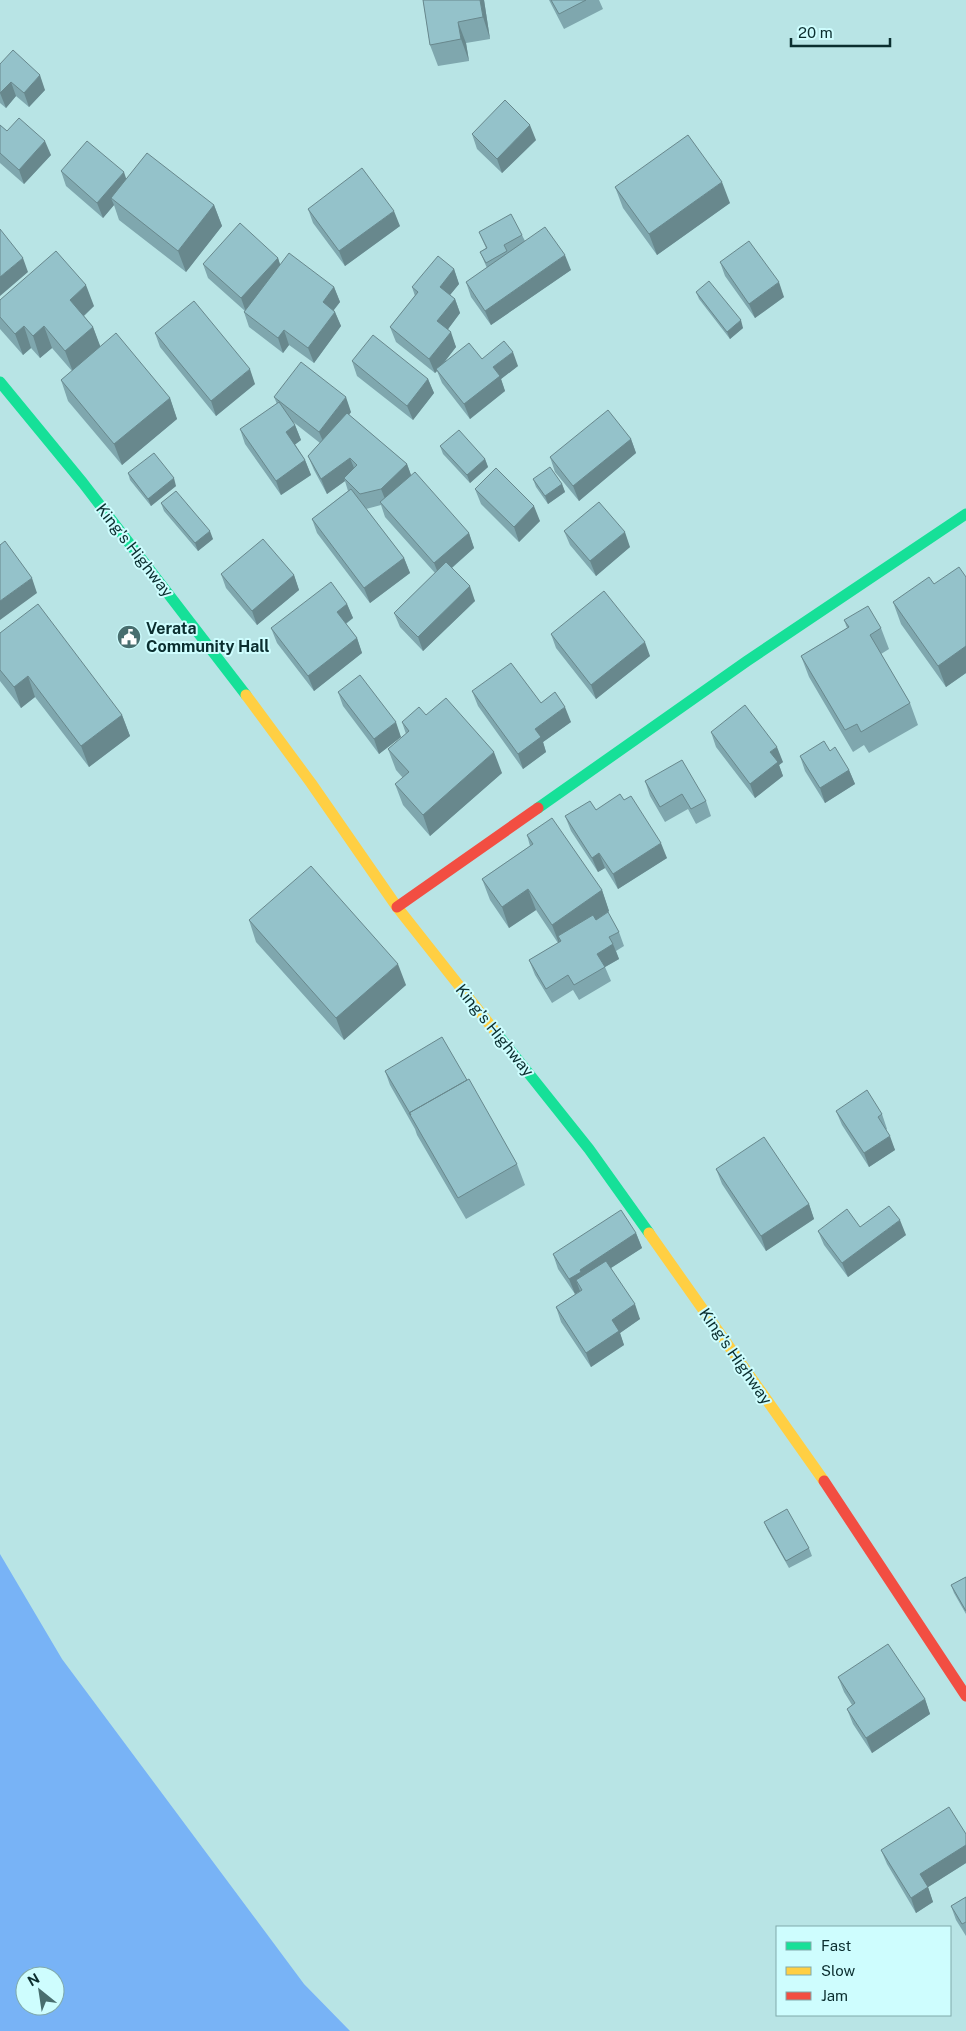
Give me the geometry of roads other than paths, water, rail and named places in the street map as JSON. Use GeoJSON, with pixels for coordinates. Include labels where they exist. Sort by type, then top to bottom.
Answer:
{"type":"FeatureCollection","features":[{"type":"Feature","properties":{"kind":"main road","name":"King's Highway"},"geometry":{"type":"LineString","coordinates":[[0,382],[83,483],[196,629],[311,783],[397,907],[589,1149],[806,1454],[966,1696]]}},
{"type":"Feature","properties":{"kind":"main road"},"geometry":{"type":"LineString","coordinates":[[397,907],[747,662],[966,514]]}},
{"type":"Feature","properties":{"kind":"water"},"geometry":{"type":"Polygon","coordinates":[[[0,1554],[62,1659],[304,1984],[350,2031],[0,2031],[0,1554]]]}},
{"type":"Feature","properties":{"kind":"place","name":"Verata Community Hall"},"geometry":{"type":"Point","coordinates":[129,637]}}]}
